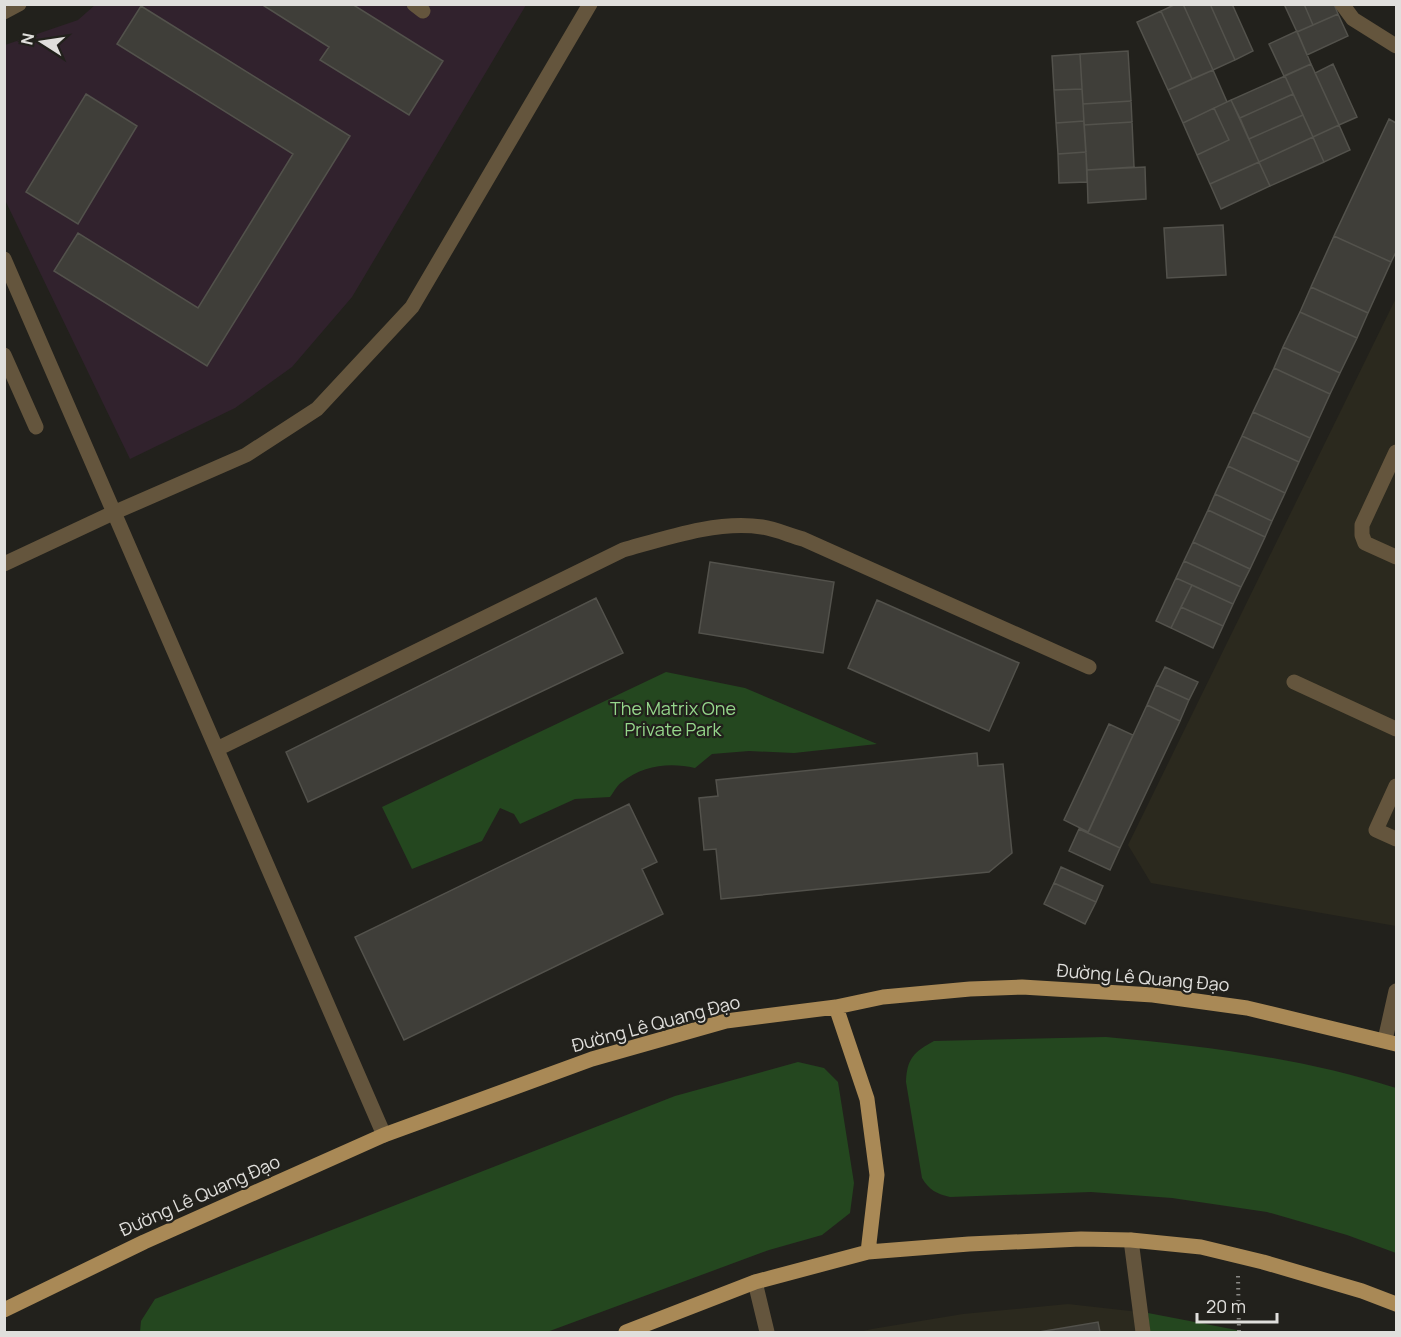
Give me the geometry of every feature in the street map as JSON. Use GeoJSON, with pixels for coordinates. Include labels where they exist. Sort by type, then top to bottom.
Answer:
{"type":"FeatureCollection","features":[{"type":"Feature","properties":{"kind":"main road","name":"Đường Lê Quang Đạo"},"geometry":{"type":"LineString","coordinates":[[4,1310],[144,1242],[384,1135],[592,1059],[726,1021],[836,1007],[883,997],[1022,987],[1141,994],[1247,1008],[1391,1042]]}},
{"type":"Feature","properties":{"kind":"main road"},"geometry":{"type":"LineString","coordinates":[[836,1007],[867,1100],[877,1175],[868,1252]]}},
{"type":"Feature","properties":{"kind":"main road"},"geometry":{"type":"LineString","coordinates":[[626,1332],[755,1282],[868,1252],[1081,1239],[1131,1240],[1201,1247],[1362,1291],[1396,1304]]}},
{"type":"Feature","properties":{"kind":"street"},"geometry":{"type":"LineString","coordinates":[[4,12],[19,4]]}},
{"type":"Feature","properties":{"kind":"street"},"geometry":{"type":"LineString","coordinates":[[4,564],[246,455],[317,409],[412,307],[590,4]]}},
{"type":"Feature","properties":{"kind":"street"},"geometry":{"type":"LineString","coordinates":[[1342,4],[1353,19],[1396,46]]}},
{"type":"Feature","properties":{"kind":"street"},"geometry":{"type":"LineString","coordinates":[[4,258],[384,1135]]}},
{"type":"Feature","properties":{"kind":"street"},"geometry":{"type":"LineString","coordinates":[[4,355],[36,427]]}},
{"type":"Feature","properties":{"kind":"street"},"geometry":{"type":"LineString","coordinates":[[1396,452],[1362,525],[1362,535],[1365,543],[1396,557]]}},
{"type":"Feature","properties":{"kind":"street"},"geometry":{"type":"LineString","coordinates":[[217,749],[623,550],[728,525],[763,527],[802,539],[1089,667]]}},
{"type":"Feature","properties":{"kind":"street"},"geometry":{"type":"LineString","coordinates":[[1294,681],[1396,729]]}},
{"type":"Feature","properties":{"kind":"street"},"geometry":{"type":"LineString","coordinates":[[1396,786],[1376,830],[1396,839]]}},
{"type":"Feature","properties":{"kind":"street"},"geometry":{"type":"LineString","coordinates":[[1391,1042],[1396,992]]}},
{"type":"Feature","properties":{"kind":"street"},"geometry":{"type":"LineString","coordinates":[[1131,1240],[1143,1332]]}},
{"type":"Feature","properties":{"kind":"street"},"geometry":{"type":"LineString","coordinates":[[755,1282],[766,1332]]}},
{"type":"Feature","properties":{"kind":"path"},"geometry":{"type":"LineString","coordinates":[[1237,1256],[1239,1332]]}},
{"type":"Feature","properties":{"kind":"shaded area"},"geometry":{"type":"Polygon","coordinates":[[[95,5],[526,5],[352,297],[292,367],[235,408],[130,459],[5,200],[5,45],[78,20],[95,5]]]}},
{"type":"Feature","properties":{"kind":"shaded area"},"geometry":{"type":"Polygon","coordinates":[[[1396,298],[1396,926],[1151,883],[1128,845],[1396,298]]]}},
{"type":"Feature","properties":{"kind":"shaded area"},"geometry":{"type":"Polygon","coordinates":[[[1068,1304],[1148,1313],[1150,1332],[859,1332],[963,1314],[1068,1304]]]}},
{"type":"Feature","properties":{"kind":"green space","name":"The Matrix One Private Park"},"geometry":{"type":"Polygon","coordinates":[[[666,672],[745,688],[877,744],[794,753],[749,751],[712,754],[695,768],[676,765],[657,766],[630,776],[620,783],[610,797],[575,799],[520,824],[514,814],[500,808],[482,841],[412,869],[382,807],[666,672]]]}},
{"type":"Feature","properties":{"kind":"green space"},"geometry":{"type":"Polygon","coordinates":[[[1106,1037],[1289,1061],[1396,1088],[1396,1253],[1347,1235],[1267,1212],[1172,1198],[1091,1192],[950,1197],[937,1193],[927,1186],[922,1178],[906,1082],[910,1061],[917,1052],[934,1041],[1106,1037]]]}},
{"type":"Feature","properties":{"kind":"green space"},"geometry":{"type":"Polygon","coordinates":[[[798,1062],[824,1068],[838,1082],[854,1183],[850,1213],[822,1235],[769,1250],[547,1332],[140,1332],[141,1321],[155,1299],[675,1096],[798,1062]]]}},
{"type":"Feature","properties":{"kind":"green space"},"geometry":{"type":"Polygon","coordinates":[[[1148,1313],[1247,1332],[1150,1332],[1148,1313]]]}},
{"type":"Feature","properties":{"kind":"building"},"geometry":{"type":"Polygon","coordinates":[[[261,4],[352,4],[443,61],[409,115],[320,60],[329,47],[261,4]]]}},
{"type":"Feature","properties":{"kind":"building"},"geometry":{"type":"Polygon","coordinates":[[[1176,4],[1183,4],[1213,70],[1192,79],[1161,11],[1176,4]]]}},
{"type":"Feature","properties":{"kind":"building"},"geometry":{"type":"Polygon","coordinates":[[[1183,4],[1210,4],[1235,60],[1213,70],[1183,4]]]}},
{"type":"Feature","properties":{"kind":"building"},"geometry":{"type":"Polygon","coordinates":[[[1210,4],[1232,4],[1253,51],[1235,60],[1210,4]]]}},
{"type":"Feature","properties":{"kind":"building"},"geometry":{"type":"Polygon","coordinates":[[[1284,4],[1304,4],[1313,25],[1297,32],[1284,4]]]}},
{"type":"Feature","properties":{"kind":"building"},"geometry":{"type":"Polygon","coordinates":[[[1304,4],[1334,4],[1338,14],[1313,25],[1304,4]]]}},
{"type":"Feature","properties":{"kind":"building"},"geometry":{"type":"Polygon","coordinates":[[[141,6],[350,136],[207,366],[54,271],[78,233],[198,308],[293,154],[117,44],[141,6]]]}},
{"type":"Feature","properties":{"kind":"building"},"geometry":{"type":"Polygon","coordinates":[[[1161,11],[1192,79],[1168,90],[1137,22],[1161,11]]]}},
{"type":"Feature","properties":{"kind":"building"},"geometry":{"type":"Polygon","coordinates":[[[1338,14],[1348,36],[1307,55],[1297,32],[1338,14]]]}},
{"type":"Feature","properties":{"kind":"building"},"geometry":{"type":"Polygon","coordinates":[[[1297,31],[1311,64],[1284,76],[1269,44],[1297,31]]]}},
{"type":"Feature","properties":{"kind":"building"},"geometry":{"type":"Polygon","coordinates":[[[1128,51],[1131,101],[1083,104],[1080,54],[1128,51]]]}},
{"type":"Feature","properties":{"kind":"building"},"geometry":{"type":"Polygon","coordinates":[[[1080,54],[1082,89],[1054,90],[1052,56],[1080,54]]]}},
{"type":"Feature","properties":{"kind":"building"},"geometry":{"type":"Polygon","coordinates":[[[1311,64],[1339,125],[1313,137],[1285,76],[1311,64]]]}},
{"type":"Feature","properties":{"kind":"building"},"geometry":{"type":"Polygon","coordinates":[[[1333,64],[1357,117],[1339,125],[1315,73],[1333,64]]]}},
{"type":"Feature","properties":{"kind":"building"},"geometry":{"type":"Polygon","coordinates":[[[1213,70],[1227,102],[1183,123],[1168,90],[1213,70]]]}},
{"type":"Feature","properties":{"kind":"building"},"geometry":{"type":"Polygon","coordinates":[[[1285,76],[1293,94],[1240,118],[1231,100],[1285,76]]]}},
{"type":"Feature","properties":{"kind":"building"},"geometry":{"type":"Polygon","coordinates":[[[1082,89],[1084,121],[1056,123],[1054,90],[1082,89]]]}},
{"type":"Feature","properties":{"kind":"building"},"geometry":{"type":"Polygon","coordinates":[[[86,94],[137,126],[78,224],[26,192],[86,94]]]}},
{"type":"Feature","properties":{"kind":"building"},"geometry":{"type":"Polygon","coordinates":[[[1293,94],[1303,115],[1249,139],[1240,118],[1293,94]]]}},
{"type":"Feature","properties":{"kind":"building"},"geometry":{"type":"Polygon","coordinates":[[[1231,100],[1259,162],[1210,184],[1197,155],[1229,140],[1214,108],[1231,100]]]}},
{"type":"Feature","properties":{"kind":"building"},"geometry":{"type":"Polygon","coordinates":[[[1131,101],[1132,122],[1084,125],[1083,104],[1131,101]]]}},
{"type":"Feature","properties":{"kind":"building"},"geometry":{"type":"Polygon","coordinates":[[[1214,108],[1229,140],[1197,155],[1183,123],[1214,108]]]}},
{"type":"Feature","properties":{"kind":"building"},"geometry":{"type":"Polygon","coordinates":[[[1303,115],[1313,137],[1259,162],[1249,139],[1303,115]]]}},
{"type":"Feature","properties":{"kind":"building"},"geometry":{"type":"Polygon","coordinates":[[[1389,119],[1396,123],[1396,252],[1391,262],[1334,236],[1389,119]]]}},
{"type":"Feature","properties":{"kind":"building"},"geometry":{"type":"Polygon","coordinates":[[[1084,121],[1086,152],[1058,154],[1056,123],[1084,121]]]}},
{"type":"Feature","properties":{"kind":"building"},"geometry":{"type":"Polygon","coordinates":[[[1132,122],[1134,167],[1087,170],[1084,125],[1132,122]]]}},
{"type":"Feature","properties":{"kind":"building"},"geometry":{"type":"Polygon","coordinates":[[[1339,125],[1350,150],[1324,162],[1313,137],[1339,125]]]}},
{"type":"Feature","properties":{"kind":"building"},"geometry":{"type":"Polygon","coordinates":[[[1313,137],[1324,162],[1270,186],[1259,162],[1313,137]]]}},
{"type":"Feature","properties":{"kind":"building"},"geometry":{"type":"Polygon","coordinates":[[[1086,152],[1087,182],[1059,183],[1058,154],[1086,152]]]}},
{"type":"Feature","properties":{"kind":"building"},"geometry":{"type":"Polygon","coordinates":[[[1259,162],[1270,186],[1221,209],[1210,184],[1259,162]]]}},
{"type":"Feature","properties":{"kind":"building"},"geometry":{"type":"Polygon","coordinates":[[[1145,167],[1146,199],[1088,203],[1087,170],[1145,167]]]}},
{"type":"Feature","properties":{"kind":"building"},"geometry":{"type":"Polygon","coordinates":[[[1223,225],[1226,275],[1167,278],[1164,228],[1223,225]]]}},
{"type":"Feature","properties":{"kind":"building"},"geometry":{"type":"Polygon","coordinates":[[[1334,236],[1391,262],[1368,313],[1311,287],[1334,236]]]}},
{"type":"Feature","properties":{"kind":"building"},"geometry":{"type":"Polygon","coordinates":[[[1311,287],[1368,313],[1357,338],[1300,312],[1311,287]]]}},
{"type":"Feature","properties":{"kind":"building"},"geometry":{"type":"Polygon","coordinates":[[[1300,312],[1357,338],[1340,373],[1283,347],[1300,312]]]}},
{"type":"Feature","properties":{"kind":"building"},"geometry":{"type":"Polygon","coordinates":[[[1283,347],[1340,373],[1330,394],[1274,368],[1283,347]]]}},
{"type":"Feature","properties":{"kind":"building"},"geometry":{"type":"Polygon","coordinates":[[[1274,368],[1330,394],[1310,438],[1253,412],[1274,368]]]}},
{"type":"Feature","properties":{"kind":"building"},"geometry":{"type":"Polygon","coordinates":[[[1253,412],[1310,438],[1299,462],[1242,436],[1253,412]]]}},
{"type":"Feature","properties":{"kind":"building"},"geometry":{"type":"Polygon","coordinates":[[[1242,436],[1299,462],[1285,493],[1228,466],[1242,436]]]}},
{"type":"Feature","properties":{"kind":"building"},"geometry":{"type":"Polygon","coordinates":[[[1228,466],[1285,493],[1272,521],[1215,494],[1228,466]]]}},
{"type":"Feature","properties":{"kind":"building"},"geometry":{"type":"Polygon","coordinates":[[[1215,494],[1272,521],[1265,537],[1208,510],[1215,494]]]}},
{"type":"Feature","properties":{"kind":"building"},"geometry":{"type":"Polygon","coordinates":[[[1208,510],[1265,537],[1250,569],[1193,542],[1208,510]]]}},
{"type":"Feature","properties":{"kind":"building"},"geometry":{"type":"Polygon","coordinates":[[[1193,542],[1250,569],[1241,587],[1184,561],[1193,542]]]}},
{"type":"Feature","properties":{"kind":"building"},"geometry":{"type":"Polygon","coordinates":[[[1184,561],[1241,587],[1233,604],[1176,578],[1184,561]]]}},
{"type":"Feature","properties":{"kind":"building"},"geometry":{"type":"Polygon","coordinates":[[[710,562],[834,582],[823,653],[699,633],[710,562]]]}},
{"type":"Feature","properties":{"kind":"building"},"geometry":{"type":"Polygon","coordinates":[[[1176,578],[1192,585],[1171,628],[1156,621],[1176,578]]]}},
{"type":"Feature","properties":{"kind":"building"},"geometry":{"type":"Polygon","coordinates":[[[1192,585],[1233,604],[1223,626],[1181,607],[1192,585]]]}},
{"type":"Feature","properties":{"kind":"building"},"geometry":{"type":"Polygon","coordinates":[[[596,598],[623,653],[308,802],[286,752],[596,598]]]}},
{"type":"Feature","properties":{"kind":"building"},"geometry":{"type":"Polygon","coordinates":[[[877,600],[1019,663],[989,731],[848,668],[877,600]]]}},
{"type":"Feature","properties":{"kind":"building"},"geometry":{"type":"Polygon","coordinates":[[[1181,607],[1223,626],[1213,648],[1171,628],[1181,607]]]}},
{"type":"Feature","properties":{"kind":"building"},"geometry":{"type":"Polygon","coordinates":[[[1165,667],[1198,682],[1189,700],[1156,685],[1165,667]]]}},
{"type":"Feature","properties":{"kind":"building"},"geometry":{"type":"Polygon","coordinates":[[[1156,685],[1189,700],[1180,721],[1147,705],[1156,685]]]}},
{"type":"Feature","properties":{"kind":"building"},"geometry":{"type":"Polygon","coordinates":[[[1147,705],[1180,721],[1120,848],[1088,833],[1147,705]]]}},
{"type":"Feature","properties":{"kind":"building"},"geometry":{"type":"Polygon","coordinates":[[[1109,724],[1133,735],[1088,832],[1064,820],[1109,724]]]}},
{"type":"Feature","properties":{"kind":"building"},"geometry":{"type":"Polygon","coordinates":[[[977,753],[978,766],[1003,764],[1012,853],[989,872],[721,899],[716,849],[704,850],[699,798],[718,796],[716,780],[977,753]]]}},
{"type":"Feature","properties":{"kind":"building"},"geometry":{"type":"Polygon","coordinates":[[[629,804],[657,862],[642,869],[663,914],[404,1040],[355,937],[629,804]]]}},
{"type":"Feature","properties":{"kind":"building"},"geometry":{"type":"Polygon","coordinates":[[[1079,829],[1120,848],[1110,870],[1069,851],[1079,829]]]}},
{"type":"Feature","properties":{"kind":"building"},"geometry":{"type":"Polygon","coordinates":[[[1061,867],[1103,886],[1096,902],[1054,883],[1061,867]]]}},
{"type":"Feature","properties":{"kind":"building"},"geometry":{"type":"Polygon","coordinates":[[[1054,883],[1096,902],[1085,924],[1044,904],[1054,883]]]}},
{"type":"Feature","properties":{"kind":"building"},"geometry":{"type":"Polygon","coordinates":[[[1098,1322],[1100,1332],[1039,1332],[1098,1322]]]}}]}
